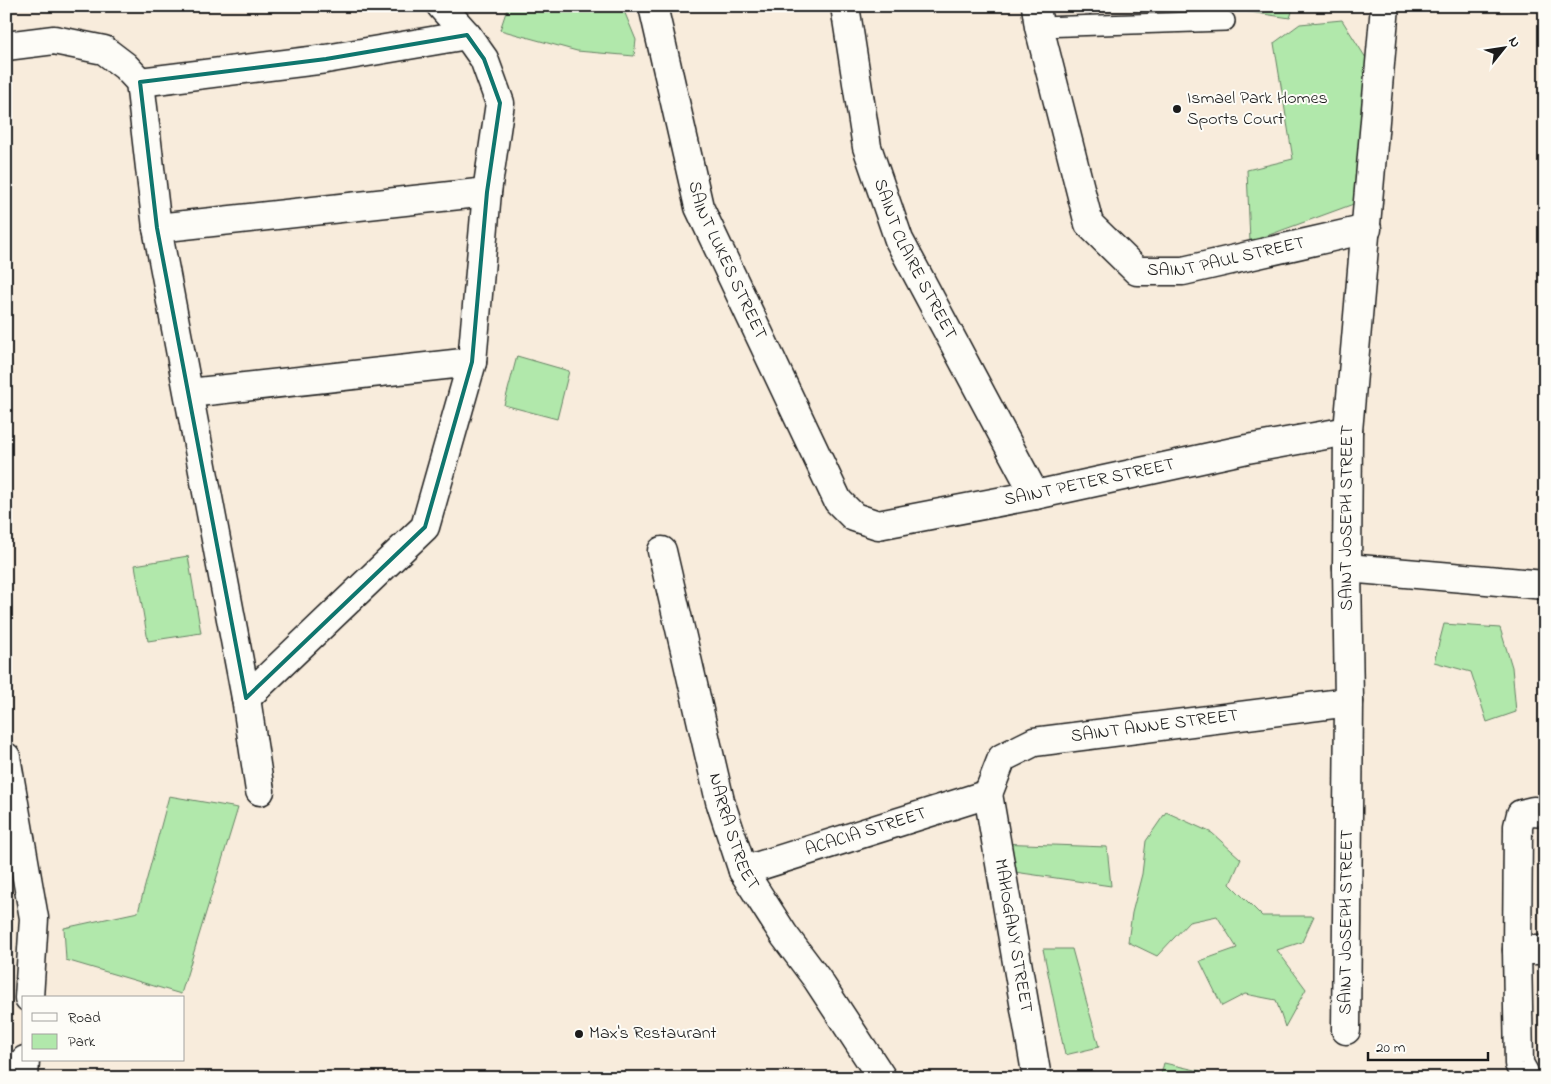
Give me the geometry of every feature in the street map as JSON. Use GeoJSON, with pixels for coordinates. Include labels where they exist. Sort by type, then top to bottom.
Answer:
{"type":"FeatureCollection","features":[{"type":"Feature","properties":{"kind":"street"},"geometry":{"type":"LineString","coordinates":[[246,698],[425,527],[472,362],[487,192],[500,103],[484,59],[467,34],[441,6]]}},
{"type":"Feature","properties":{"kind":"street","name":"SAINT LUKES STREET"},"geometry":{"type":"LineString","coordinates":[[653,6],[699,207],[838,501]]}},
{"type":"Feature","properties":{"kind":"street","name":"SAINT CLAIRE STREET"},"geometry":{"type":"LineString","coordinates":[[845,6],[866,147],[899,240],[1035,495]]}},
{"type":"Feature","properties":{"kind":"street","name":"SAINT JOSEPH STREET"},"geometry":{"type":"LineString","coordinates":[[1346,1030],[1349,702],[1347,568],[1348,431],[1386,6]]}},
{"type":"Feature","properties":{"kind":"street","name":"SAINT PAUL STREET"},"geometry":{"type":"LineString","coordinates":[[1037,17],[1088,224],[1137,270],[1183,271],[1367,229]]}},
{"type":"Feature","properties":{"kind":"street"},"geometry":{"type":"LineString","coordinates":[[140,82],[326,59],[467,34]]}},
{"type":"Feature","properties":{"kind":"street"},"geometry":{"type":"LineString","coordinates":[[6,46],[54,40],[104,50],[125,66],[140,82],[156,228],[246,698],[260,792]]}},
{"type":"Feature","properties":{"kind":"street"},"geometry":{"type":"LineString","coordinates":[[156,228],[487,192]]}},
{"type":"Feature","properties":{"kind":"street"},"geometry":{"type":"LineString","coordinates":[[189,393],[472,362]]}},
{"type":"Feature","properties":{"kind":"street","name":"SAINT PETER STREET"},"geometry":{"type":"LineString","coordinates":[[838,501],[854,518],[878,524],[1035,495],[1247,448],[1348,431]]}},
{"type":"Feature","properties":{"kind":"street","name":"NARRA STREET"},"geometry":{"type":"LineString","coordinates":[[662,551],[720,801],[743,871],[784,935],[817,979],[882,1078]]}},
{"type":"Feature","properties":{"kind":"street"},"geometry":{"type":"LineString","coordinates":[[1347,568],[1545,585]]}},
{"type":"Feature","properties":{"kind":"street","name":"SAINT ANNE STREET"},"geometry":{"type":"LineString","coordinates":[[988,794],[1002,758],[1034,742],[1349,702]]}},
{"type":"Feature","properties":{"kind":"street"},"geometry":{"type":"LineString","coordinates":[[6,757],[34,918],[29,996]]}},
{"type":"Feature","properties":{"kind":"street","name":"ACACIA STREET"},"geometry":{"type":"LineString","coordinates":[[743,871],[988,794]]}},
{"type":"Feature","properties":{"kind":"street","name":"MAHOGANY STREET"},"geometry":{"type":"LineString","coordinates":[[988,794],[1037,1078]]}},
{"type":"Feature","properties":{"kind":"street"},"geometry":{"type":"LineString","coordinates":[[1527,1078],[1519,1064],[1517,950],[1518,826],[1521,814],[1533,811],[1545,812]]}},
{"type":"Feature","properties":{"kind":"street"},"geometry":{"type":"LineString","coordinates":[[1517,950],[1545,950]]}},
{"type":"Feature","properties":{"kind":"street"},"geometry":{"type":"LineString","coordinates":[[24,1078],[26,1062]]}},
{"type":"Feature","properties":{"kind":"lane"},"geometry":{"type":"LineString","coordinates":[[1037,17],[1225,21]]}},
{"type":"Feature","properties":{"kind":"highlighted area"},"geometry":{"type":"Polygon","coordinates":[[[467,35],[484,59],[500,103],[487,192],[472,362],[425,527],[246,698],[157,228],[140,82],[326,59],[467,35]]]}},
{"type":"Feature","properties":{"kind":"green space"},"geometry":{"type":"Polygon","coordinates":[[[508,6],[622,6],[636,40],[634,56],[577,51],[500,30],[508,6]]]}},
{"type":"Feature","properties":{"kind":"green space"},"geometry":{"type":"Polygon","coordinates":[[[1210,6],[1294,6],[1290,18],[1210,6]]]}},
{"type":"Feature","properties":{"kind":"green space"},"geometry":{"type":"Polygon","coordinates":[[[1342,20],[1371,66],[1359,202],[1250,242],[1247,170],[1293,159],[1274,43],[1300,24],[1342,20]]]}},
{"type":"Feature","properties":{"kind":"green space"},"geometry":{"type":"Polygon","coordinates":[[[517,356],[569,371],[557,419],[504,405],[517,356]]]}},
{"type":"Feature","properties":{"kind":"green space"},"geometry":{"type":"Polygon","coordinates":[[[188,556],[201,633],[148,641],[135,565],[188,556]]]}},
{"type":"Feature","properties":{"kind":"green space"},"geometry":{"type":"Polygon","coordinates":[[[1444,624],[1500,628],[1512,667],[1516,712],[1487,722],[1471,672],[1434,662],[1444,624]]]}},
{"type":"Feature","properties":{"kind":"green space"},"geometry":{"type":"Polygon","coordinates":[[[169,796],[238,808],[181,994],[66,960],[64,928],[138,912],[169,796]]]}},
{"type":"Feature","properties":{"kind":"green space"},"geometry":{"type":"Polygon","coordinates":[[[1166,812],[1212,833],[1241,859],[1230,884],[1262,916],[1314,916],[1302,942],[1277,950],[1306,989],[1285,1027],[1276,1000],[1245,994],[1222,1006],[1200,961],[1237,948],[1217,916],[1189,922],[1157,956],[1128,942],[1132,913],[1142,874],[1146,841],[1166,812]]]}},
{"type":"Feature","properties":{"kind":"green space"},"geometry":{"type":"Polygon","coordinates":[[[997,843],[1107,847],[1111,886],[994,869],[997,843]]]}},
{"type":"Feature","properties":{"kind":"green space"},"geometry":{"type":"Polygon","coordinates":[[[1043,949],[1072,949],[1099,1047],[1065,1055],[1043,949]]]}},
{"type":"Feature","properties":{"kind":"green space"},"geometry":{"type":"Polygon","coordinates":[[[1164,1063],[1200,1071],[1203,1078],[1160,1078],[1164,1063]]]}},
{"type":"Feature","properties":{"kind":"place","name":"Ismael Park Homes Sports Court"},"geometry":{"type":"Point","coordinates":[1177,109]}},
{"type":"Feature","properties":{"kind":"place","name":"Max's Restaurant"},"geometry":{"type":"Point","coordinates":[579,1034]}}]}
